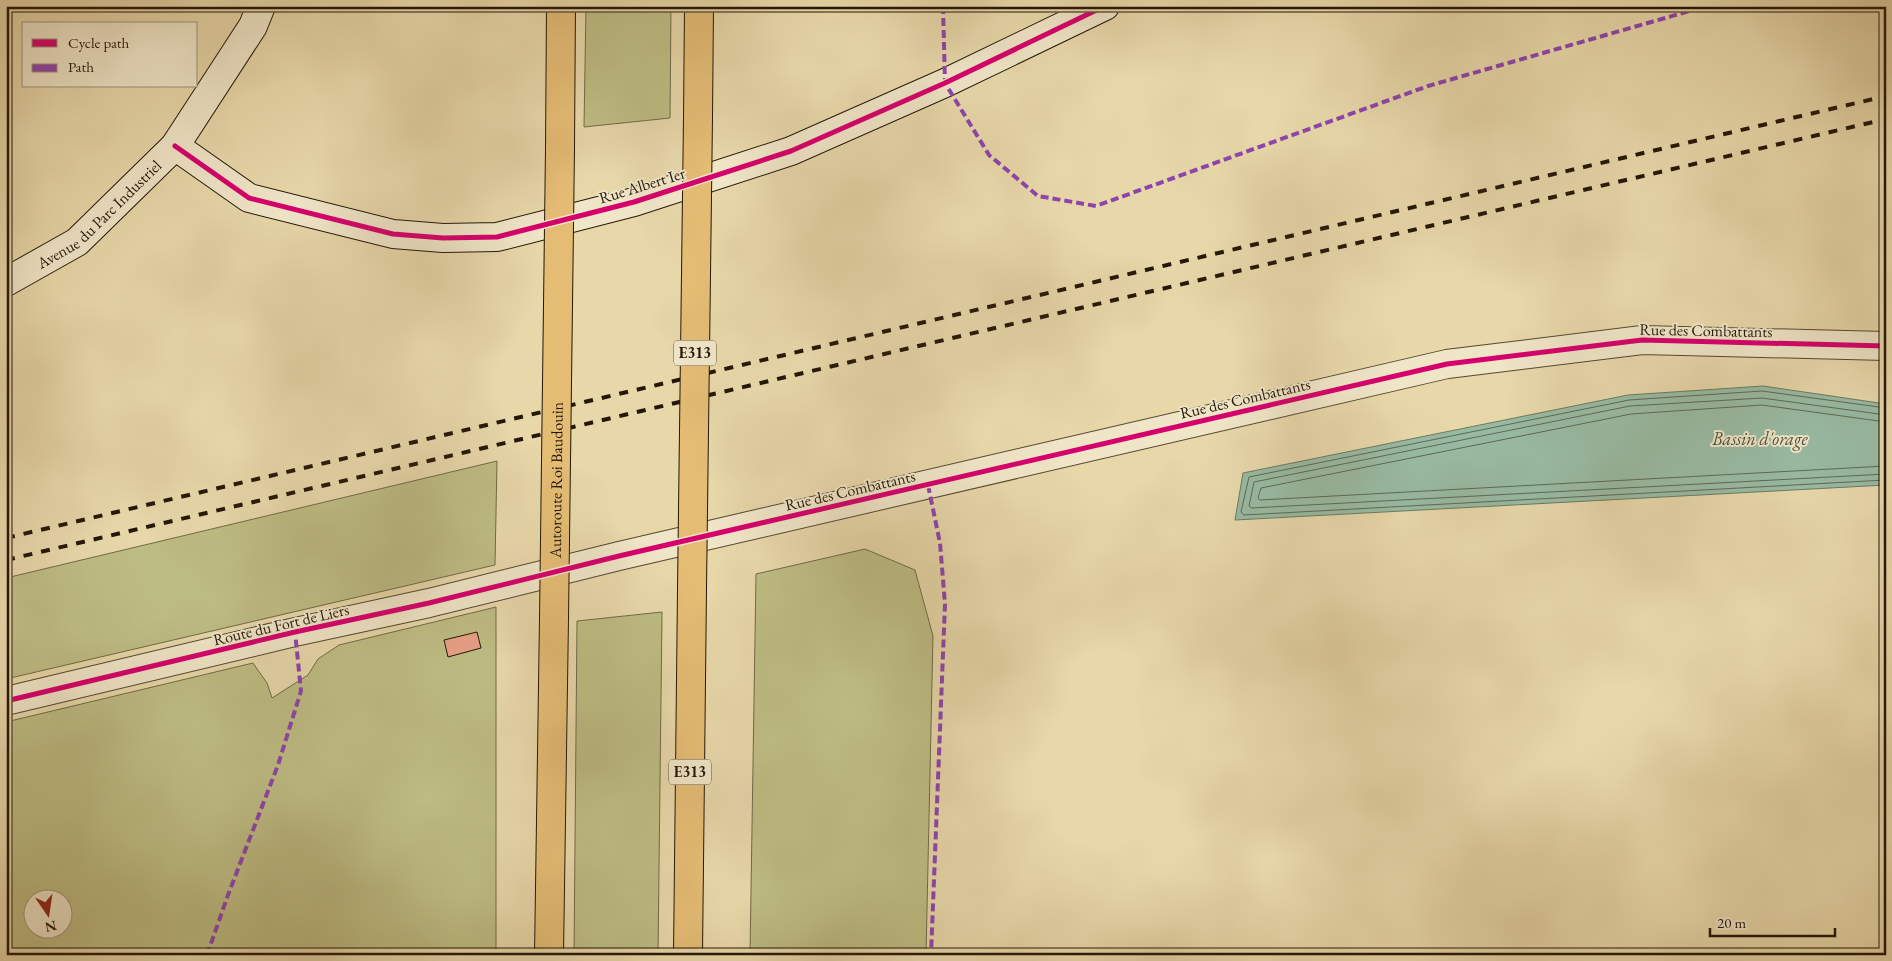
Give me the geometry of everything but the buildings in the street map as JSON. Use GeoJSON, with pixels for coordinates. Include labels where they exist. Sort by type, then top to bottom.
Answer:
{"type":"FeatureCollection","features":[{"type":"Feature","properties":{"kind":"highway","name":"Autoroute Roi Baudouin"},"geometry":{"type":"LineString","coordinates":[[549,955],[561,6]]}},
{"type":"Feature","properties":{"kind":"highway","name":"E313"},"geometry":{"type":"LineString","coordinates":[[688,955],[699,6]]}},
{"type":"Feature","properties":{"kind":"street","name":"Avenue du Parc Industriel"},"geometry":{"type":"LineString","coordinates":[[6,282],[77,242],[175,146],[253,26],[261,6]]}},
{"type":"Feature","properties":{"kind":"street","name":"Rue Albert Ier"},"geometry":{"type":"LineString","coordinates":[[175,146],[249,198],[393,234],[443,238],[497,237],[634,202],[790,151],[945,83],[1105,6]]}},
{"type":"Feature","properties":{"kind":"street","name":"Rue des Combattants"},"geometry":{"type":"LineString","coordinates":[[619,556],[1447,364],[1642,340],[1886,346]]}},
{"type":"Feature","properties":{"kind":"street","name":"Route du Fort de Liers"},"geometry":{"type":"LineString","coordinates":[[6,701],[295,632],[428,603],[619,556]]}},
{"type":"Feature","properties":{"kind":"shaded area"},"geometry":{"type":"Polygon","coordinates":[[[586,6],[671,6],[670,118],[584,127],[586,6]]]}},
{"type":"Feature","properties":{"kind":"shaded area"},"geometry":{"type":"Polygon","coordinates":[[[497,461],[495,565],[6,679],[6,578],[497,461]]]}},
{"type":"Feature","properties":{"kind":"shaded area"},"geometry":{"type":"Polygon","coordinates":[[[865,549],[915,570],[933,636],[926,955],[750,955],[756,574],[865,549]]]}},
{"type":"Feature","properties":{"kind":"shaded area"},"geometry":{"type":"Polygon","coordinates":[[[496,607],[496,955],[6,955],[6,722],[253,663],[267,683],[272,698],[308,675],[318,659],[339,645],[496,607]]]}},
{"type":"Feature","properties":{"kind":"shaded area"},"geometry":{"type":"Polygon","coordinates":[[[662,612],[658,955],[574,955],[577,621],[662,612]]]}},
{"type":"Feature","properties":{"kind":"water","name":"Bassin d'orage"},"geometry":{"type":"Polygon","coordinates":[[[1763,386],[1886,404],[1886,485],[1235,520],[1243,473],[1628,395],[1763,386]]]}},
{"type":"Feature","properties":{"kind":"railway"},"geometry":{"type":"LineString","coordinates":[[6,538],[1886,96]]}},
{"type":"Feature","properties":{"kind":"railway"},"geometry":{"type":"LineString","coordinates":[[6,560],[1886,119]]}},
{"type":"Feature","properties":{"kind":"marked path"},"geometry":{"type":"LineString","coordinates":[[943,6],[945,83],[989,155],[1038,196],[1096,206],[1428,86],[1707,6]]}},
{"type":"Feature","properties":{"kind":"marked path"},"geometry":{"type":"LineString","coordinates":[[928,485],[940,543],[945,604],[931,955]]}},
{"type":"Feature","properties":{"kind":"marked path"},"geometry":{"type":"LineString","coordinates":[[207,955],[278,765],[301,691],[295,632]]}},
{"type":"Feature","properties":{"kind":"cycle path"},"geometry":{"type":"LineString","coordinates":[[175,146],[249,198],[393,234],[443,238],[497,237],[634,202],[791,151],[945,83],[1105,6]]}},
{"type":"Feature","properties":{"kind":"cycle path"},"geometry":{"type":"LineString","coordinates":[[6,701],[295,632],[429,603],[619,556],[1447,364],[1642,340],[1886,346]]}}]}
